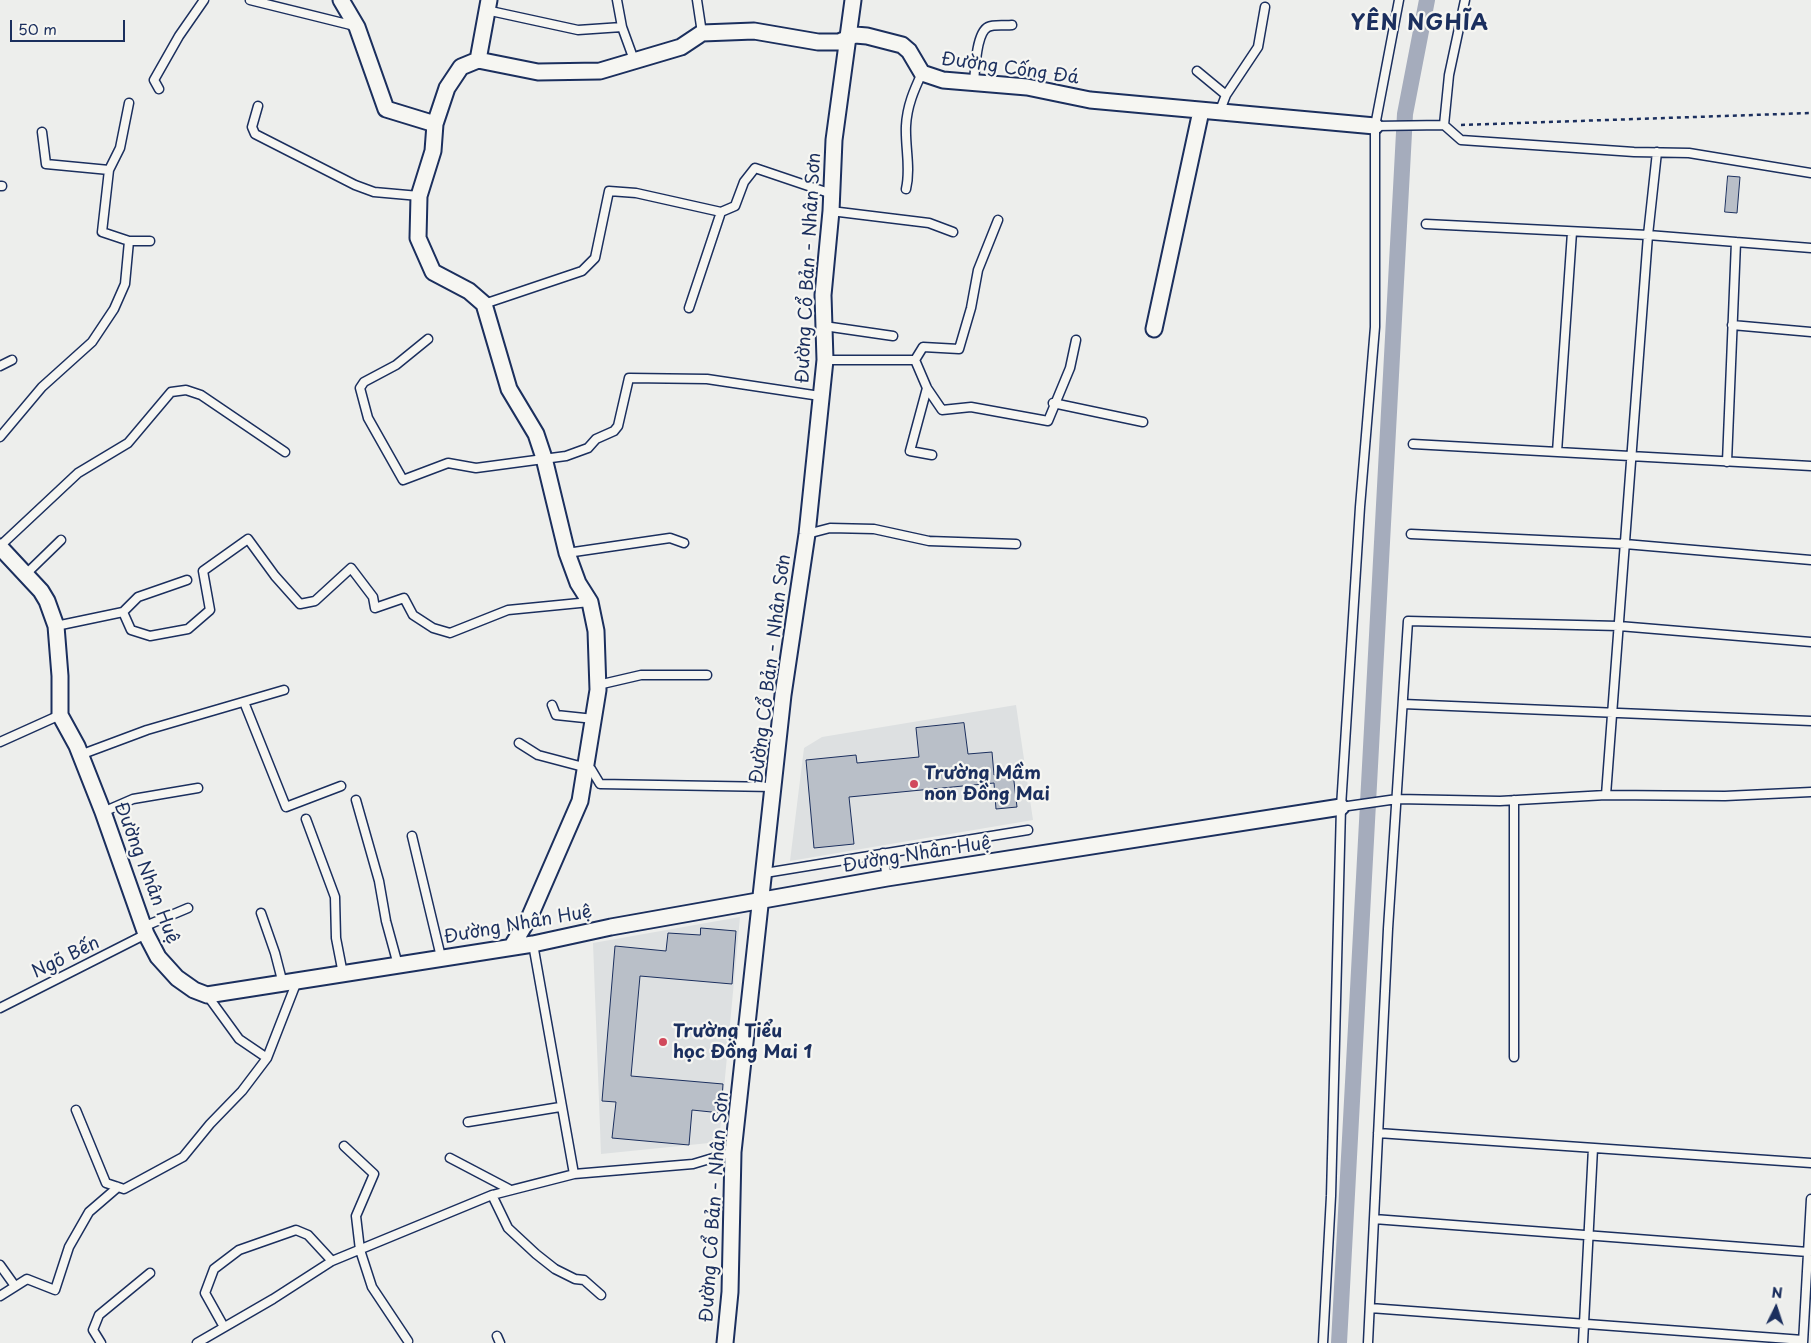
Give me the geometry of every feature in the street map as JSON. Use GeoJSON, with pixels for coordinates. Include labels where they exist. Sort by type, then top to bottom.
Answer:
{"type":"FeatureCollection","features":[{"type":"Feature","properties":{"kind":"street"},"geometry":{"type":"LineString","coordinates":[[341,0],[357,27],[386,109],[435,124]]}},
{"type":"Feature","properties":{"kind":"street","name":"Đường Cổ Bản - Nhân Sơn"},"geometry":{"type":"LineString","coordinates":[[725,1343],[730,1292],[734,1152],[783,695],[807,534],[825,360],[823,295],[831,211],[834,140],[853,0]]}},
{"type":"Feature","properties":{"kind":"street"},"geometry":{"type":"LineString","coordinates":[[488,5],[478,60],[461,67],[447,88],[435,124],[433,151],[419,196],[418,238],[426,261],[433,272],[469,291],[484,304],[509,389],[536,434],[544,458],[567,553],[578,583],[590,602],[596,631],[598,685],[587,768],[574,820],[530,916],[512,946]]}},
{"type":"Feature","properties":{"kind":"street","name":"Đường Cống Đá"},"geometry":{"type":"LineString","coordinates":[[478,60],[538,72],[600,71],[681,46],[702,33],[754,31],[818,42],[839,42],[848,36],[867,36],[902,45],[909,51],[922,73],[943,80],[1027,87],[1090,100],[1375,126]]}},
{"type":"Feature","properties":{"kind":"street"},"geometry":{"type":"LineString","coordinates":[[1154,329],[1201,111]]}},
{"type":"Feature","properties":{"kind":"street","name":"Đường Nhân Huệ"},"geometry":{"type":"LineString","coordinates":[[0,547],[26,574],[47,601],[56,626],[60,676],[60,715],[80,755],[103,812],[144,931],[158,957],[177,978],[194,990],[207,995],[533,944],[611,927],[887,878],[1341,807]]}},
{"type":"Feature","properties":{"kind":"lane"},"geometry":{"type":"LineString","coordinates":[[159,89],[154,80],[179,36],[204,0]]}},
{"type":"Feature","properties":{"kind":"lane"},"geometry":{"type":"LineString","coordinates":[[250,0],[357,27]]}},
{"type":"Feature","properties":{"kind":"lane"},"geometry":{"type":"LineString","coordinates":[[617,0],[622,27],[634,60]]}},
{"type":"Feature","properties":{"kind":"lane"},"geometry":{"type":"LineString","coordinates":[[697,0],[702,33]]}},
{"type":"Feature","properties":{"kind":"lane"},"geometry":{"type":"LineString","coordinates":[[1323,1343],[1331,1196],[1341,807],[1360,507],[1375,327],[1375,126],[1399,0]]}},
{"type":"Feature","properties":{"kind":"lane"},"geometry":{"type":"LineString","coordinates":[[1444,126],[1449,76],[1465,0]]}},
{"type":"Feature","properties":{"kind":"lane"},"geometry":{"type":"LineString","coordinates":[[488,5],[578,30],[622,27]]}},
{"type":"Feature","properties":{"kind":"lane"},"geometry":{"type":"LineString","coordinates":[[1219,113],[1226,95],[1258,47],[1264,7]]}},
{"type":"Feature","properties":{"kind":"lane"},"geometry":{"type":"LineString","coordinates":[[974,83],[977,51],[983,31],[989,26],[1012,25]]}},
{"type":"Feature","properties":{"kind":"lane"},"geometry":{"type":"LineString","coordinates":[[1197,71],[1226,95]]}},
{"type":"Feature","properties":{"kind":"lane"},"geometry":{"type":"LineString","coordinates":[[906,189],[908,172],[906,127],[908,111],[922,73]]}},
{"type":"Feature","properties":{"kind":"lane"},"geometry":{"type":"LineString","coordinates":[[129,103],[120,148],[109,170],[102,232],[129,241],[150,241]]}},
{"type":"Feature","properties":{"kind":"lane"},"geometry":{"type":"LineString","coordinates":[[258,106],[252,127],[255,134],[368,190],[419,196]]}},
{"type":"Feature","properties":{"kind":"lane"},"geometry":{"type":"LineString","coordinates":[[1375,126],[1426,124],[1444,126],[1461,140],[1634,152],[1689,153],[1811,173]]}},
{"type":"Feature","properties":{"kind":"lane"},"geometry":{"type":"LineString","coordinates":[[42,132],[46,164],[109,170]]}},
{"type":"Feature","properties":{"kind":"lane"},"geometry":{"type":"LineString","coordinates":[[1606,794],[1648,235],[1657,152]]}},
{"type":"Feature","properties":{"kind":"lane"},"geometry":{"type":"LineString","coordinates":[[484,304],[582,271],[595,258],[609,191],[636,193],[721,212],[735,206],[744,182],[755,168],[832,194]]}},
{"type":"Feature","properties":{"kind":"lane"},"geometry":{"type":"LineString","coordinates":[[831,211],[930,223],[953,232]]}},
{"type":"Feature","properties":{"kind":"lane"},"geometry":{"type":"LineString","coordinates":[[689,308],[721,212]]}},
{"type":"Feature","properties":{"kind":"lane"},"geometry":{"type":"LineString","coordinates":[[915,360],[923,347],[959,349],[971,308],[978,270],[998,220]]}},
{"type":"Feature","properties":{"kind":"lane"},"geometry":{"type":"LineString","coordinates":[[1426,224],[1648,235],[1811,248]]}},
{"type":"Feature","properties":{"kind":"lane"},"geometry":{"type":"LineString","coordinates":[[1557,452],[1572,232]]}},
{"type":"Feature","properties":{"kind":"lane"},"geometry":{"type":"LineString","coordinates":[[0,437],[42,387],[92,342],[114,309],[125,284],[129,241]]}},
{"type":"Feature","properties":{"kind":"lane"},"geometry":{"type":"LineString","coordinates":[[1727,462],[1736,242]]}},
{"type":"Feature","properties":{"kind":"lane"},"geometry":{"type":"LineString","coordinates":[[1732,325],[1811,332]]}},
{"type":"Feature","properties":{"kind":"lane"},"geometry":{"type":"LineString","coordinates":[[824,326],[893,336]]}},
{"type":"Feature","properties":{"kind":"lane"},"geometry":{"type":"LineString","coordinates":[[428,339],[396,365],[364,382],[360,388],[368,418],[403,480],[448,463],[476,468],[544,458],[588,448],[598,438],[616,430],[621,420],[622,402],[629,378],[707,379],[820,396]]}},
{"type":"Feature","properties":{"kind":"lane"},"geometry":{"type":"LineString","coordinates":[[915,360],[927,388],[942,410],[971,407],[1048,421],[1053,403],[1070,368],[1076,340]]}},
{"type":"Feature","properties":{"kind":"lane"},"geometry":{"type":"LineString","coordinates":[[0,366],[12,360]]}},
{"type":"Feature","properties":{"kind":"lane"},"geometry":{"type":"LineString","coordinates":[[825,360],[915,360]]}},
{"type":"Feature","properties":{"kind":"lane"},"geometry":{"type":"LineString","coordinates":[[927,388],[910,451],[932,455]]}},
{"type":"Feature","properties":{"kind":"lane"},"geometry":{"type":"LineString","coordinates":[[0,547],[78,473],[128,443],[167,397],[178,390],[186,390],[201,396],[285,452]]}},
{"type":"Feature","properties":{"kind":"lane"},"geometry":{"type":"LineString","coordinates":[[1053,403],[1143,422]]}},
{"type":"Feature","properties":{"kind":"lane"},"geometry":{"type":"LineString","coordinates":[[1413,444],[1811,466]]}},
{"type":"Feature","properties":{"kind":"lane"},"geometry":{"type":"LineString","coordinates":[[807,534],[830,528],[874,529],[929,541],[1016,544]]}},
{"type":"Feature","properties":{"kind":"lane"},"geometry":{"type":"LineString","coordinates":[[1411,534],[1625,544],[1811,560]]}},
{"type":"Feature","properties":{"kind":"lane"},"geometry":{"type":"LineString","coordinates":[[567,553],[670,538],[684,543]]}},
{"type":"Feature","properties":{"kind":"lane"},"geometry":{"type":"LineString","coordinates":[[123,612],[131,630],[150,636],[188,629],[210,610],[203,571],[248,539],[275,576],[300,604],[315,600],[351,568],[373,598],[374,608],[404,598],[413,615],[433,628],[450,633],[508,610],[590,602]]}},
{"type":"Feature","properties":{"kind":"lane"},"geometry":{"type":"LineString","coordinates":[[26,574],[61,540]]}},
{"type":"Feature","properties":{"kind":"lane"},"geometry":{"type":"LineString","coordinates":[[56,626],[123,612],[138,597],[187,580]]}},
{"type":"Feature","properties":{"kind":"lane"},"geometry":{"type":"LineString","coordinates":[[1368,1343],[1378,1133],[1408,621],[1619,626],[1811,642]]}},
{"type":"Feature","properties":{"kind":"lane"},"geometry":{"type":"LineString","coordinates":[[598,685],[641,675],[707,675]]}},
{"type":"Feature","properties":{"kind":"lane"},"geometry":{"type":"LineString","coordinates":[[80,755],[147,730],[284,690]]}},
{"type":"Feature","properties":{"kind":"lane"},"geometry":{"type":"LineString","coordinates":[[244,702],[286,807],[341,786]]}},
{"type":"Feature","properties":{"kind":"lane"},"geometry":{"type":"LineString","coordinates":[[1403,704],[1811,721]]}},
{"type":"Feature","properties":{"kind":"lane"},"geometry":{"type":"LineString","coordinates":[[552,705],[556,715],[594,719]]}},
{"type":"Feature","properties":{"kind":"lane"},"geometry":{"type":"LineString","coordinates":[[0,742],[60,715]]}},
{"type":"Feature","properties":{"kind":"lane"},"geometry":{"type":"LineString","coordinates":[[519,743],[538,755],[591,769],[600,784],[774,787]]}},
{"type":"Feature","properties":{"kind":"lane"},"geometry":{"type":"LineString","coordinates":[[103,812],[133,799],[198,788]]}},
{"type":"Feature","properties":{"kind":"lane"},"geometry":{"type":"LineString","coordinates":[[1341,807],[1398,799],[1514,800],[1606,794],[1725,796],[1811,792]]}},
{"type":"Feature","properties":{"kind":"lane"},"geometry":{"type":"LineString","coordinates":[[356,800],[379,881],[386,921],[398,965]]}},
{"type":"Feature","properties":{"kind":"lane"},"geometry":{"type":"LineString","coordinates":[[1514,800],[1514,1057]]}},
{"type":"Feature","properties":{"kind":"lane"},"geometry":{"type":"LineString","coordinates":[[306,819],[335,897],[336,938],[343,974]]}},
{"type":"Feature","properties":{"kind":"lane"},"geometry":{"type":"LineString","coordinates":[[765,873],[1028,830]]}},
{"type":"Feature","properties":{"kind":"lane"},"geometry":{"type":"LineString","coordinates":[[412,836],[441,957]]}},
{"type":"Feature","properties":{"kind":"lane"},"geometry":{"type":"LineString","coordinates":[[884,853],[887,878]]}},
{"type":"Feature","properties":{"kind":"lane","name":"Ngõ Bến"},"geometry":{"type":"LineString","coordinates":[[0,1008],[188,908]]}},
{"type":"Feature","properties":{"kind":"lane"},"geometry":{"type":"LineString","coordinates":[[76,1110],[106,1183],[124,1189],[183,1157],[210,1124],[242,1091],[268,1058],[290,982],[261,914]]}},
{"type":"Feature","properties":{"kind":"lane"},"geometry":{"type":"LineString","coordinates":[[533,944],[560,1107],[574,1174]]}},
{"type":"Feature","properties":{"kind":"lane"},"geometry":{"type":"LineString","coordinates":[[207,995],[239,1039],[268,1058]]}},
{"type":"Feature","properties":{"kind":"lane"},"geometry":{"type":"LineString","coordinates":[[468,1122],[560,1107]]}},
{"type":"Feature","properties":{"kind":"lane"},"geometry":{"type":"LineString","coordinates":[[1378,1133],[1811,1162]]}},
{"type":"Feature","properties":{"kind":"lane"},"geometry":{"type":"LineString","coordinates":[[344,1146],[374,1174],[356,1216],[360,1250],[372,1287],[408,1341]]}},
{"type":"Feature","properties":{"kind":"lane"},"geometry":{"type":"LineString","coordinates":[[1582,1343],[1593,1148]]}},
{"type":"Feature","properties":{"kind":"lane"},"geometry":{"type":"LineString","coordinates":[[197,1343],[273,1299],[332,1261],[492,1195],[509,1189],[574,1174],[693,1164],[734,1152]]}},
{"type":"Feature","properties":{"kind":"lane"},"geometry":{"type":"LineString","coordinates":[[450,1158],[509,1189]]}},
{"type":"Feature","properties":{"kind":"lane"},"geometry":{"type":"LineString","coordinates":[[0,1296],[27,1278],[56,1290],[69,1247],[89,1212],[118,1187]]}},
{"type":"Feature","properties":{"kind":"lane"},"geometry":{"type":"LineString","coordinates":[[492,1195],[508,1228],[536,1254],[575,1279],[584,1280],[601,1295]]}},
{"type":"Feature","properties":{"kind":"lane"},"geometry":{"type":"LineString","coordinates":[[1370,1308],[1803,1341],[1811,1199]]}},
{"type":"Feature","properties":{"kind":"lane"},"geometry":{"type":"LineString","coordinates":[[1374,1218],[1808,1252]]}},
{"type":"Feature","properties":{"kind":"lane"},"geometry":{"type":"LineString","coordinates":[[224,1326],[205,1293],[214,1269],[239,1250],[296,1230],[308,1235],[332,1261]]}},
{"type":"Feature","properties":{"kind":"lane"},"geometry":{"type":"LineString","coordinates":[[0,1265],[15,1286]]}},
{"type":"Feature","properties":{"kind":"lane"},"geometry":{"type":"LineString","coordinates":[[101,1343],[92,1330],[99,1315],[150,1273]]}},
{"type":"Feature","properties":{"kind":"path"},"geometry":{"type":"LineString","coordinates":[[1444,126],[1811,112]]}},
{"type":"Feature","properties":{"kind":"shaded area","name":"Trường Mầm non Đồng Mai"},"geometry":{"type":"Polygon","coordinates":[[[1016,705],[1033,820],[790,861],[804,748],[822,737],[1016,705]]]}},
{"type":"Feature","properties":{"kind":"shaded area","name":"Trường Tiểu học Đồng Mai 1"},"geometry":{"type":"Polygon","coordinates":[[[740,917],[719,1142],[601,1154],[593,943],[740,917]]]}},
{"type":"Feature","properties":{"kind":"building"},"geometry":{"type":"Polygon","coordinates":[[[1728,176],[1740,177],[1737,213],[1725,212],[1728,176]]]}},
{"type":"Feature","properties":{"kind":"building"},"geometry":{"type":"Polygon","coordinates":[[[964,723],[968,754],[992,752],[994,775],[1013,773],[1017,807],[996,809],[994,783],[849,797],[854,844],[814,848],[806,760],[856,755],[857,763],[919,757],[916,728],[964,723]]]}},
{"type":"Feature","properties":{"kind":"building"},"geometry":{"type":"Polygon","coordinates":[[[701,928],[736,931],[732,984],[640,976],[631,1076],[723,1084],[721,1113],[692,1110],[689,1145],[612,1138],[616,1102],[602,1101],[615,946],[666,951],[668,933],[700,935],[701,928]]]}},
{"type":"Feature","properties":{"kind":"waterway"},"geometry":{"type":"LineString","coordinates":[[1339,1343],[1405,114],[1427,0]]}},
{"type":"Feature","properties":{"kind":"place","name":"Trường Mầm non Đồng Mai"},"geometry":{"type":"Point","coordinates":[914,784]}},
{"type":"Feature","properties":{"kind":"place","name":"Trường Tiểu học Đồng Mai 1"},"geometry":{"type":"Point","coordinates":[663,1042]}},
{"type":"Feature","properties":{"kind":"district","name":"YÊN NGHĨA"},"geometry":{"type":"Point","coordinates":[1420,24]}}]}
